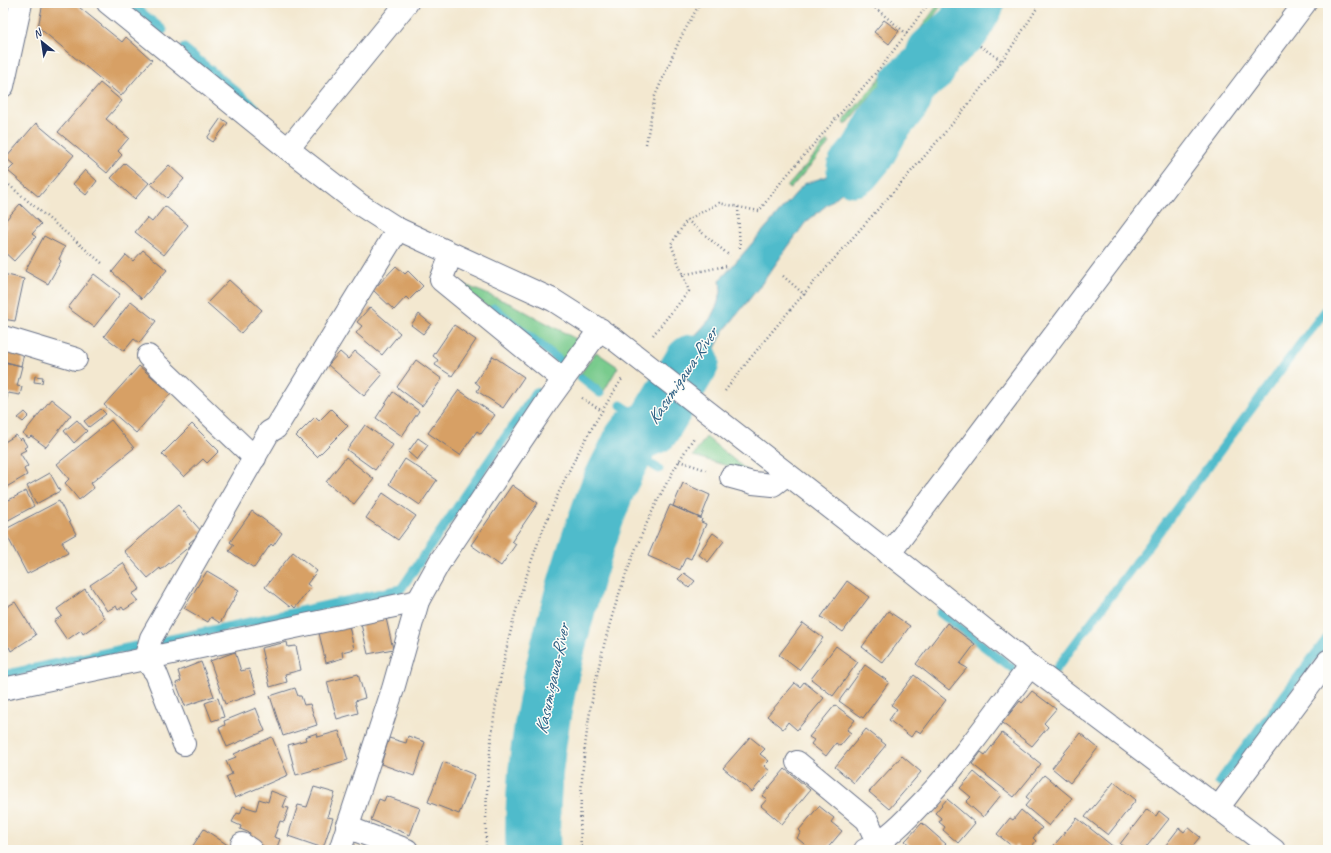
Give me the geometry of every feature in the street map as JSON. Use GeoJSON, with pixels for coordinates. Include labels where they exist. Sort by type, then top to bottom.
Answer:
{"type":"FeatureCollection","features":[{"type":"Feature","properties":{"kind":"street"},"geometry":{"type":"LineString","coordinates":[[3,86],[21,3]]}},
{"type":"Feature","properties":{"kind":"street"},"geometry":{"type":"LineString","coordinates":[[108,3],[288,149],[359,204],[398,229],[451,255],[493,272],[553,300],[600,329],[786,475],[890,554],[1030,666],[1274,850]]}},
{"type":"Feature","properties":{"kind":"street"},"geometry":{"type":"LineString","coordinates":[[288,149],[407,3]]}},
{"type":"Feature","properties":{"kind":"street"},"geometry":{"type":"LineString","coordinates":[[890,554],[1305,3]]}},
{"type":"Feature","properties":{"kind":"street"},"geometry":{"type":"LineString","coordinates":[[145,659],[151,638],[269,432],[276,428],[398,229]]}},
{"type":"Feature","properties":{"kind":"street"},"geometry":{"type":"LineString","coordinates":[[451,255],[441,280],[562,380]]}},
{"type":"Feature","properties":{"kind":"street"},"geometry":{"type":"LineString","coordinates":[[340,850],[393,689],[418,601],[439,563],[562,380],[600,329]]}},
{"type":"Feature","properties":{"kind":"street"},"geometry":{"type":"LineString","coordinates":[[3,337],[76,360]]}},
{"type":"Feature","properties":{"kind":"street"},"geometry":{"type":"LineString","coordinates":[[148,356],[255,458]]}},
{"type":"Feature","properties":{"kind":"street"},"geometry":{"type":"LineString","coordinates":[[731,477],[753,483],[773,485],[786,475]]}},
{"type":"Feature","properties":{"kind":"street"},"geometry":{"type":"LineString","coordinates":[[3,689],[418,601]]}},
{"type":"Feature","properties":{"kind":"street"},"geometry":{"type":"LineString","coordinates":[[145,659],[156,673],[184,744]]}},
{"type":"Feature","properties":{"kind":"street"},"geometry":{"type":"LineString","coordinates":[[1218,808],[1328,661]]}},
{"type":"Feature","properties":{"kind":"street"},"geometry":{"type":"LineString","coordinates":[[798,762],[867,820],[876,848],[941,784],[1030,666]]}},
{"type":"Feature","properties":{"kind":"street"},"geometry":{"type":"LineString","coordinates":[[347,828],[407,850]]}},
{"type":"Feature","properties":{"kind":"path"},"geometry":{"type":"LineString","coordinates":[[646,144],[655,96],[680,39],[700,3]]}},
{"type":"Feature","properties":{"kind":"path"},"geometry":{"type":"LineString","coordinates":[[869,3],[907,34]]}},
{"type":"Feature","properties":{"kind":"path"},"geometry":{"type":"LineString","coordinates":[[652,336],[689,291],[671,244],[687,220],[719,203],[759,211],[907,34],[929,3]]}},
{"type":"Feature","properties":{"kind":"path"},"geometry":{"type":"LineString","coordinates":[[737,376],[805,295],[957,120],[1002,62],[1040,3]]}},
{"type":"Feature","properties":{"kind":"path"},"geometry":{"type":"LineString","coordinates":[[980,46],[1002,62]]}},
{"type":"Feature","properties":{"kind":"path"},"geometry":{"type":"LineString","coordinates":[[3,180],[103,264]]}},
{"type":"Feature","properties":{"kind":"path"},"geometry":{"type":"LineString","coordinates":[[738,207],[740,251]]}},
{"type":"Feature","properties":{"kind":"path"},"geometry":{"type":"LineString","coordinates":[[687,220],[730,256]]}},
{"type":"Feature","properties":{"kind":"path"},"geometry":{"type":"LineString","coordinates":[[682,275],[726,266]]}},
{"type":"Feature","properties":{"kind":"path"},"geometry":{"type":"LineString","coordinates":[[783,276],[805,295]]}},
{"type":"Feature","properties":{"kind":"path"},"geometry":{"type":"LineString","coordinates":[[486,850],[485,804],[489,753],[501,673],[508,639],[524,583],[553,506],[572,465],[624,375]]}},
{"type":"Feature","properties":{"kind":"path"},"geometry":{"type":"LineString","coordinates":[[581,850],[582,789],[588,733],[596,682],[612,617],[639,541],[674,469],[696,434]]}},
{"type":"Feature","properties":{"kind":"green space"},"geometry":{"type":"Polygon","coordinates":[[[939,3],[943,3],[919,37],[916,35],[939,3]]]}},
{"type":"Feature","properties":{"kind":"green space"},"geometry":{"type":"Polygon","coordinates":[[[887,70],[890,73],[846,125],[843,122],[887,70]]]}},
{"type":"Feature","properties":{"kind":"green space"},"geometry":{"type":"Polygon","coordinates":[[[827,141],[830,143],[790,189],[787,187],[827,141]]]}},
{"type":"Feature","properties":{"kind":"green space"},"geometry":{"type":"Polygon","coordinates":[[[453,280],[511,304],[578,340],[564,359],[495,304],[490,309],[453,280]]]}},
{"type":"Feature","properties":{"kind":"green space"},"geometry":{"type":"Polygon","coordinates":[[[596,352],[618,367],[604,391],[581,373],[596,352]]]}},
{"type":"Feature","properties":{"kind":"green space"},"geometry":{"type":"Polygon","coordinates":[[[706,437],[749,472],[693,456],[706,437]]]}},
{"type":"Feature","properties":{"kind":"water"},"geometry":{"type":"Polygon","coordinates":[[[898,107],[896,125],[883,147],[851,185],[805,223],[760,286],[723,332],[714,350],[703,362],[688,389],[662,420],[653,427],[675,364],[693,338],[710,319],[717,305],[721,292],[720,280],[804,184],[842,171],[857,157],[876,124],[884,114],[898,107]]]}},
{"type":"Feature","properties":{"kind":"pier"},"geometry":{"type":"Polygon","coordinates":[[[665,389],[690,390],[670,414],[659,404],[665,389]]]}},
{"type":"Feature","properties":{"kind":"building"},"geometry":{"type":"Polygon","coordinates":[[[43,3],[74,3],[122,42],[126,37],[152,60],[121,96],[38,27],[43,3]]]}},
{"type":"Feature","properties":{"kind":"building"},"geometry":{"type":"Polygon","coordinates":[[[884,20],[899,31],[889,44],[874,32],[884,20]]]}},
{"type":"Feature","properties":{"kind":"building"},"geometry":{"type":"Polygon","coordinates":[[[100,83],[122,101],[106,119],[129,138],[118,151],[122,155],[107,173],[58,132],[100,83]]]}},
{"type":"Feature","properties":{"kind":"building"},"geometry":{"type":"Polygon","coordinates":[[[221,118],[228,123],[213,142],[207,138],[221,118]]]}},
{"type":"Feature","properties":{"kind":"building"},"geometry":{"type":"Polygon","coordinates":[[[36,123],[74,155],[39,197],[8,171],[14,165],[6,158],[36,123]]]}},
{"type":"Feature","properties":{"kind":"building"},"geometry":{"type":"Polygon","coordinates":[[[125,163],[149,183],[135,199],[111,178],[125,163]]]}},
{"type":"Feature","properties":{"kind":"building"},"geometry":{"type":"Polygon","coordinates":[[[169,165],[184,179],[167,198],[151,184],[169,165]]]}},
{"type":"Feature","properties":{"kind":"building"},"geometry":{"type":"Polygon","coordinates":[[[85,170],[97,181],[86,195],[73,184],[85,170]]]}},
{"type":"Feature","properties":{"kind":"building"},"geometry":{"type":"Polygon","coordinates":[[[20,204],[41,224],[32,234],[36,237],[14,261],[3,251],[3,231],[7,227],[3,223],[20,204]]]}},
{"type":"Feature","properties":{"kind":"building"},"geometry":{"type":"Polygon","coordinates":[[[165,206],[188,225],[164,255],[135,232],[147,218],[152,222],[165,206]]]}},
{"type":"Feature","properties":{"kind":"building"},"geometry":{"type":"Polygon","coordinates":[[[44,236],[65,247],[59,259],[61,261],[48,284],[25,271],[44,236]]]}},
{"type":"Feature","properties":{"kind":"building"},"geometry":{"type":"Polygon","coordinates":[[[143,250],[167,270],[142,299],[112,272],[126,255],[133,261],[143,250]]]}},
{"type":"Feature","properties":{"kind":"building"},"geometry":{"type":"Polygon","coordinates":[[[396,266],[405,274],[408,271],[423,286],[409,300],[406,297],[394,310],[373,290],[396,266]]]}},
{"type":"Feature","properties":{"kind":"building"},"geometry":{"type":"Polygon","coordinates":[[[3,274],[24,279],[15,321],[3,319],[3,274]]]}},
{"type":"Feature","properties":{"kind":"building"},"geometry":{"type":"Polygon","coordinates":[[[94,274],[120,294],[94,327],[68,308],[94,274]]]}},
{"type":"Feature","properties":{"kind":"building"},"geometry":{"type":"Polygon","coordinates":[[[229,280],[262,310],[241,333],[207,303],[229,280]]]}},
{"type":"Feature","properties":{"kind":"building"},"geometry":{"type":"Polygon","coordinates":[[[131,301],[156,321],[139,343],[134,339],[124,351],[104,336],[131,301]]]}},
{"type":"Feature","properties":{"kind":"building"},"geometry":{"type":"Polygon","coordinates":[[[370,307],[400,333],[382,355],[356,333],[362,326],[357,322],[370,307]]]}},
{"type":"Feature","properties":{"kind":"building"},"geometry":{"type":"Polygon","coordinates":[[[419,314],[431,324],[423,334],[411,325],[419,314]]]}},
{"type":"Feature","properties":{"kind":"building"},"geometry":{"type":"Polygon","coordinates":[[[454,325],[476,340],[452,376],[435,365],[438,360],[433,356],[454,325]]]}},
{"type":"Feature","properties":{"kind":"building"},"geometry":{"type":"Polygon","coordinates":[[[3,348],[24,353],[21,366],[3,361],[3,348]]]}},
{"type":"Feature","properties":{"kind":"building"},"geometry":{"type":"Polygon","coordinates":[[[355,351],[383,374],[364,396],[328,365],[340,352],[348,359],[355,351]]]}},
{"type":"Feature","properties":{"kind":"building"},"geometry":{"type":"Polygon","coordinates":[[[493,356],[524,377],[503,408],[477,391],[480,386],[475,382],[493,356]]]}},
{"type":"Feature","properties":{"kind":"building"},"geometry":{"type":"Polygon","coordinates":[[[416,360],[442,379],[422,406],[397,387],[416,360]]]}},
{"type":"Feature","properties":{"kind":"building"},"geometry":{"type":"Polygon","coordinates":[[[3,362],[22,366],[17,386],[22,387],[20,395],[8,393],[4,412],[3,362]]]}},
{"type":"Feature","properties":{"kind":"building"},"geometry":{"type":"Polygon","coordinates":[[[139,366],[171,393],[136,433],[104,405],[139,366]]]}},
{"type":"Feature","properties":{"kind":"building"},"geometry":{"type":"Polygon","coordinates":[[[35,376],[43,377],[42,383],[34,382],[35,376]]]}},
{"type":"Feature","properties":{"kind":"building"},"geometry":{"type":"Polygon","coordinates":[[[459,390],[495,415],[481,434],[477,431],[460,455],[428,433],[459,390]]]}},
{"type":"Feature","properties":{"kind":"building"},"geometry":{"type":"Polygon","coordinates":[[[393,392],[419,411],[402,436],[376,418],[393,392]]]}},
{"type":"Feature","properties":{"kind":"building"},"geometry":{"type":"Polygon","coordinates":[[[51,399],[71,415],[46,447],[31,436],[29,438],[23,434],[51,399]]]}},
{"type":"Feature","properties":{"kind":"building"},"geometry":{"type":"Polygon","coordinates":[[[101,409],[106,414],[89,427],[84,421],[101,409]]]}},
{"type":"Feature","properties":{"kind":"building"},"geometry":{"type":"Polygon","coordinates":[[[331,409],[348,426],[317,457],[296,436],[315,417],[319,421],[331,409]]]}},
{"type":"Feature","properties":{"kind":"building"},"geometry":{"type":"Polygon","coordinates":[[[25,412],[29,416],[23,422],[18,418],[25,412]]]}},
{"type":"Feature","properties":{"kind":"building"},"geometry":{"type":"Polygon","coordinates":[[[77,420],[87,431],[74,443],[64,431],[77,420]]]}},
{"type":"Feature","properties":{"kind":"building"},"geometry":{"type":"Polygon","coordinates":[[[111,420],[134,448],[91,483],[94,488],[79,500],[65,483],[69,479],[57,464],[111,420]]]}},
{"type":"Feature","properties":{"kind":"building"},"geometry":{"type":"Polygon","coordinates":[[[192,424],[219,451],[207,463],[203,459],[184,477],[162,454],[192,424]]]}},
{"type":"Feature","properties":{"kind":"building"},"geometry":{"type":"Polygon","coordinates":[[[365,425],[393,445],[375,470],[347,450],[365,425]]]}},
{"type":"Feature","properties":{"kind":"building"},"geometry":{"type":"Polygon","coordinates":[[[16,435],[20,440],[22,438],[27,446],[24,448],[26,450],[20,453],[28,466],[24,469],[27,475],[3,489],[3,443],[16,435]]]}},
{"type":"Feature","properties":{"kind":"building"},"geometry":{"type":"Polygon","coordinates":[[[418,438],[428,445],[417,460],[408,452],[418,438]]]}},
{"type":"Feature","properties":{"kind":"building"},"geometry":{"type":"Polygon","coordinates":[[[346,457],[374,479],[354,504],[326,482],[346,457]]]}},
{"type":"Feature","properties":{"kind":"building"},"geometry":{"type":"Polygon","coordinates":[[[405,459],[437,480],[420,505],[389,484],[405,459]]]}},
{"type":"Feature","properties":{"kind":"building"},"geometry":{"type":"Polygon","coordinates":[[[50,473],[60,491],[36,504],[27,486],[50,473]]]}},
{"type":"Feature","properties":{"kind":"building"},"geometry":{"type":"Polygon","coordinates":[[[683,483],[710,495],[701,518],[673,506],[683,483]]]}},
{"type":"Feature","properties":{"kind":"building"},"geometry":{"type":"Polygon","coordinates":[[[512,485],[538,503],[512,541],[516,544],[501,566],[471,545],[512,485]]]}},
{"type":"Feature","properties":{"kind":"building"},"geometry":{"type":"Polygon","coordinates":[[[26,491],[34,506],[3,523],[3,503],[26,491]]]}},
{"type":"Feature","properties":{"kind":"building"},"geometry":{"type":"Polygon","coordinates":[[[383,493],[416,516],[398,540],[366,518],[383,493]]]}},
{"type":"Feature","properties":{"kind":"building"},"geometry":{"type":"Polygon","coordinates":[[[59,501],[76,534],[62,542],[68,553],[27,574],[4,530],[59,501]]]}},
{"type":"Feature","properties":{"kind":"building"},"geometry":{"type":"Polygon","coordinates":[[[178,505],[202,532],[189,543],[191,545],[161,570],[160,568],[148,578],[124,551],[178,505]]]}},
{"type":"Feature","properties":{"kind":"building"},"geometry":{"type":"Polygon","coordinates":[[[670,505],[702,519],[701,522],[706,524],[691,559],[686,557],[680,570],[648,556],[670,505]]]}},
{"type":"Feature","properties":{"kind":"building"},"geometry":{"type":"Polygon","coordinates":[[[252,511],[282,533],[273,546],[271,544],[254,568],[229,551],[234,545],[230,542],[252,511]]]}},
{"type":"Feature","properties":{"kind":"building"},"geometry":{"type":"Polygon","coordinates":[[[713,533],[724,541],[708,562],[698,554],[713,533]]]}},
{"type":"Feature","properties":{"kind":"building"},"geometry":{"type":"Polygon","coordinates":[[[293,552],[317,571],[307,584],[311,587],[295,608],[292,605],[290,607],[265,587],[293,552]]]}},
{"type":"Feature","properties":{"kind":"building"},"geometry":{"type":"Polygon","coordinates":[[[123,563],[140,589],[132,594],[138,601],[124,610],[122,607],[118,610],[116,606],[107,611],[90,585],[123,563]]]}},
{"type":"Feature","properties":{"kind":"building"},"geometry":{"type":"Polygon","coordinates":[[[207,571],[239,590],[220,623],[211,617],[208,622],[184,608],[207,571]]]}},
{"type":"Feature","properties":{"kind":"building"},"geometry":{"type":"Polygon","coordinates":[[[684,573],[695,581],[689,588],[678,579],[684,573]]]}},
{"type":"Feature","properties":{"kind":"building"},"geometry":{"type":"Polygon","coordinates":[[[847,581],[869,597],[843,632],[821,617],[847,581]]]}},
{"type":"Feature","properties":{"kind":"building"},"geometry":{"type":"Polygon","coordinates":[[[85,589],[105,618],[83,634],[81,630],[67,640],[54,621],[62,616],[57,609],[85,589]]]}},
{"type":"Feature","properties":{"kind":"building"},"geometry":{"type":"Polygon","coordinates":[[[15,602],[36,635],[11,651],[9,647],[6,648],[3,644],[3,609],[15,602]]]}},
{"type":"Feature","properties":{"kind":"building"},"geometry":{"type":"Polygon","coordinates":[[[888,611],[910,626],[883,663],[862,647],[888,611]]]}},
{"type":"Feature","properties":{"kind":"building"},"geometry":{"type":"Polygon","coordinates":[[[386,618],[393,649],[368,654],[361,624],[386,618]]]}},
{"type":"Feature","properties":{"kind":"building"},"geometry":{"type":"Polygon","coordinates":[[[803,623],[823,638],[799,670],[779,655],[803,623]]]}},
{"type":"Feature","properties":{"kind":"building"},"geometry":{"type":"Polygon","coordinates":[[[947,623],[975,644],[960,664],[967,668],[949,690],[916,664],[947,623]]]}},
{"type":"Feature","properties":{"kind":"building"},"geometry":{"type":"Polygon","coordinates":[[[349,626],[354,649],[342,652],[343,658],[326,663],[319,633],[349,626]]]}},
{"type":"Feature","properties":{"kind":"building"},"geometry":{"type":"Polygon","coordinates":[[[287,642],[288,647],[296,646],[301,670],[285,674],[287,682],[270,687],[261,648],[287,642]]]}},
{"type":"Feature","properties":{"kind":"building"},"geometry":{"type":"Polygon","coordinates":[[[836,646],[858,662],[833,696],[811,679],[836,646]]]}},
{"type":"Feature","properties":{"kind":"building"},"geometry":{"type":"Polygon","coordinates":[[[235,652],[241,671],[249,669],[257,693],[225,704],[210,661],[235,652]]]}},
{"type":"Feature","properties":{"kind":"building"},"geometry":{"type":"Polygon","coordinates":[[[201,662],[214,696],[185,706],[176,683],[181,681],[178,671],[201,662]]]}},
{"type":"Feature","properties":{"kind":"building"},"geometry":{"type":"Polygon","coordinates":[[[865,665],[889,682],[863,718],[839,701],[865,665]]]}},
{"type":"Feature","properties":{"kind":"building"},"geometry":{"type":"Polygon","coordinates":[[[358,674],[365,698],[355,701],[358,713],[337,719],[327,682],[358,674]]]}},
{"type":"Feature","properties":{"kind":"building"},"geometry":{"type":"Polygon","coordinates":[[[914,675],[946,700],[921,733],[916,730],[911,737],[889,720],[897,709],[891,705],[914,675]]]}},
{"type":"Feature","properties":{"kind":"building"},"geometry":{"type":"Polygon","coordinates":[[[804,682],[824,698],[797,730],[788,722],[783,729],[767,716],[795,683],[800,687],[804,682]]]}},
{"type":"Feature","properties":{"kind":"building"},"geometry":{"type":"Polygon","coordinates":[[[295,688],[298,696],[301,696],[304,705],[310,704],[317,725],[283,736],[270,696],[295,688]]]}},
{"type":"Feature","properties":{"kind":"building"},"geometry":{"type":"Polygon","coordinates":[[[1032,691],[1056,709],[1044,723],[1048,727],[1032,746],[1002,723],[1020,701],[1022,703],[1032,691]]]}},
{"type":"Feature","properties":{"kind":"building"},"geometry":{"type":"Polygon","coordinates":[[[218,698],[224,717],[212,721],[205,703],[218,698]]]}},
{"type":"Feature","properties":{"kind":"building"},"geometry":{"type":"Polygon","coordinates":[[[835,705],[855,720],[847,730],[851,733],[840,746],[836,743],[826,756],[811,744],[814,740],[809,737],[835,705]]]}},
{"type":"Feature","properties":{"kind":"building"},"geometry":{"type":"Polygon","coordinates":[[[256,708],[265,731],[227,747],[219,728],[225,725],[224,721],[256,708]]]}},
{"type":"Feature","properties":{"kind":"building"},"geometry":{"type":"Polygon","coordinates":[[[866,729],[886,745],[854,783],[835,767],[866,729]]]}},
{"type":"Feature","properties":{"kind":"building"},"geometry":{"type":"Polygon","coordinates":[[[339,731],[348,760],[296,775],[288,745],[306,740],[305,737],[317,733],[318,737],[339,731]]]}},
{"type":"Feature","properties":{"kind":"building"},"geometry":{"type":"Polygon","coordinates":[[[1002,733],[1041,764],[1014,797],[972,764],[981,752],[985,755],[1002,733]]]}},
{"type":"Feature","properties":{"kind":"building"},"geometry":{"type":"Polygon","coordinates":[[[1080,733],[1098,748],[1070,783],[1052,768],[1080,733]]]}},
{"type":"Feature","properties":{"kind":"building"},"geometry":{"type":"Polygon","coordinates":[[[408,736],[425,742],[414,776],[381,764],[389,738],[406,743],[408,736]]]}},
{"type":"Feature","properties":{"kind":"building"},"geometry":{"type":"Polygon","coordinates":[[[272,737],[288,775],[235,798],[226,777],[232,774],[226,761],[236,757],[234,754],[272,737]]]}},
{"type":"Feature","properties":{"kind":"building"},"geometry":{"type":"Polygon","coordinates":[[[750,737],[765,749],[760,754],[769,761],[764,766],[770,771],[752,792],[723,768],[750,737]]]}},
{"type":"Feature","properties":{"kind":"building"},"geometry":{"type":"Polygon","coordinates":[[[902,756],[921,772],[889,809],[869,792],[902,756]]]}},
{"type":"Feature","properties":{"kind":"building"},"geometry":{"type":"Polygon","coordinates":[[[443,762],[475,775],[459,814],[428,802],[443,762]]]}},
{"type":"Feature","properties":{"kind":"building"},"geometry":{"type":"Polygon","coordinates":[[[785,769],[810,790],[782,824],[761,806],[767,799],[762,796],[785,769]]]}},
{"type":"Feature","properties":{"kind":"building"},"geometry":{"type":"Polygon","coordinates":[[[974,772],[1001,795],[983,817],[966,802],[971,797],[960,788],[974,772]]]}},
{"type":"Feature","properties":{"kind":"building"},"geometry":{"type":"Polygon","coordinates":[[[1044,775],[1072,798],[1049,826],[1025,806],[1030,800],[1026,797],[1044,775]]]}},
{"type":"Feature","properties":{"kind":"building"},"geometry":{"type":"Polygon","coordinates":[[[1114,782],[1136,800],[1108,835],[1085,817],[1114,782]]]}},
{"type":"Feature","properties":{"kind":"building"},"geometry":{"type":"Polygon","coordinates":[[[314,787],[335,793],[327,817],[333,818],[323,848],[288,836],[298,805],[307,807],[314,787]]]}},
{"type":"Feature","properties":{"kind":"building"},"geometry":{"type":"Polygon","coordinates":[[[271,791],[287,797],[283,807],[289,808],[284,822],[280,821],[274,837],[280,839],[276,850],[265,847],[249,837],[250,833],[240,829],[241,826],[232,822],[237,813],[240,814],[243,806],[256,810],[259,799],[268,802],[271,791]]]}},
{"type":"Feature","properties":{"kind":"building"},"geometry":{"type":"Polygon","coordinates":[[[386,796],[420,808],[410,835],[371,820],[379,799],[384,801],[386,796]]]}},
{"type":"Feature","properties":{"kind":"building"},"geometry":{"type":"Polygon","coordinates":[[[947,799],[975,823],[958,843],[943,830],[945,827],[939,822],[941,818],[935,813],[947,799]]]}},
{"type":"Feature","properties":{"kind":"building"},"geometry":{"type":"Polygon","coordinates":[[[819,806],[834,818],[831,822],[842,831],[826,850],[811,850],[797,838],[801,832],[799,830],[819,806]]]}},
{"type":"Feature","properties":{"kind":"building"},"geometry":{"type":"Polygon","coordinates":[[[1147,809],[1156,816],[1159,811],[1169,819],[1144,850],[1128,850],[1120,844],[1147,809]]]}},
{"type":"Feature","properties":{"kind":"building"},"geometry":{"type":"Polygon","coordinates":[[[1021,810],[1042,828],[1033,838],[1036,841],[1029,850],[1022,850],[1016,845],[1014,848],[997,834],[1010,818],[1013,820],[1021,810]]]}},
{"type":"Feature","properties":{"kind":"building"},"geometry":{"type":"Polygon","coordinates":[[[1077,818],[1115,848],[1113,850],[1050,850],[1077,818]]]}},
{"type":"Feature","properties":{"kind":"building"},"geometry":{"type":"Polygon","coordinates":[[[922,823],[946,844],[941,850],[915,850],[905,841],[922,823]]]}},
{"type":"Feature","properties":{"kind":"building"},"geometry":{"type":"Polygon","coordinates":[[[1188,827],[1200,837],[1189,850],[1162,850],[1179,828],[1184,832],[1188,827]]]}},
{"type":"Feature","properties":{"kind":"building"},"geometry":{"type":"Polygon","coordinates":[[[204,829],[235,850],[190,850],[204,829]]]}},
{"type":"Feature","properties":{"kind":"waterway"},"geometry":{"type":"LineString","coordinates":[[130,3],[163,30]]}},
{"type":"Feature","properties":{"kind":"waterway","name":"Kasumigawa-River"},"geometry":{"type":"LineString","coordinates":[[854,169],[868,152],[883,125],[905,97],[908,83],[929,67],[934,53],[963,28],[977,3]]}},
{"type":"Feature","properties":{"kind":"waterway"},"geometry":{"type":"LineString","coordinates":[[184,48],[255,107]]}},
{"type":"Feature","properties":{"kind":"waterway"},"geometry":{"type":"LineString","coordinates":[[1056,669],[1328,307]]}},
{"type":"Feature","properties":{"kind":"waterway"},"geometry":{"type":"LineString","coordinates":[[494,308],[559,360]]}},
{"type":"Feature","properties":{"kind":"waterway","name":"Kasumigawa-River"},"geometry":{"type":"LineString","coordinates":[[533,850],[534,788],[537,757],[547,696],[561,635],[587,545],[608,487],[631,440],[636,434],[653,427],[692,362]]}},
{"type":"Feature","properties":{"kind":"waterway"},"geometry":{"type":"LineString","coordinates":[[581,378],[600,393]]}},
{"type":"Feature","properties":{"kind":"waterway"},"geometry":{"type":"LineString","coordinates":[[162,641],[401,589],[536,392]]}},
{"type":"Feature","properties":{"kind":"waterway"},"geometry":{"type":"LineString","coordinates":[[621,405],[653,427],[654,435],[646,451],[649,463],[659,469]]}},
{"type":"Feature","properties":{"kind":"waterway"},"geometry":{"type":"LineString","coordinates":[[940,613],[1012,668]]}},
{"type":"Feature","properties":{"kind":"waterway"},"geometry":{"type":"LineString","coordinates":[[1219,782],[1328,637]]}},
{"type":"Feature","properties":{"kind":"waterway"},"geometry":{"type":"LineString","coordinates":[[3,675],[136,646]]}}]}
